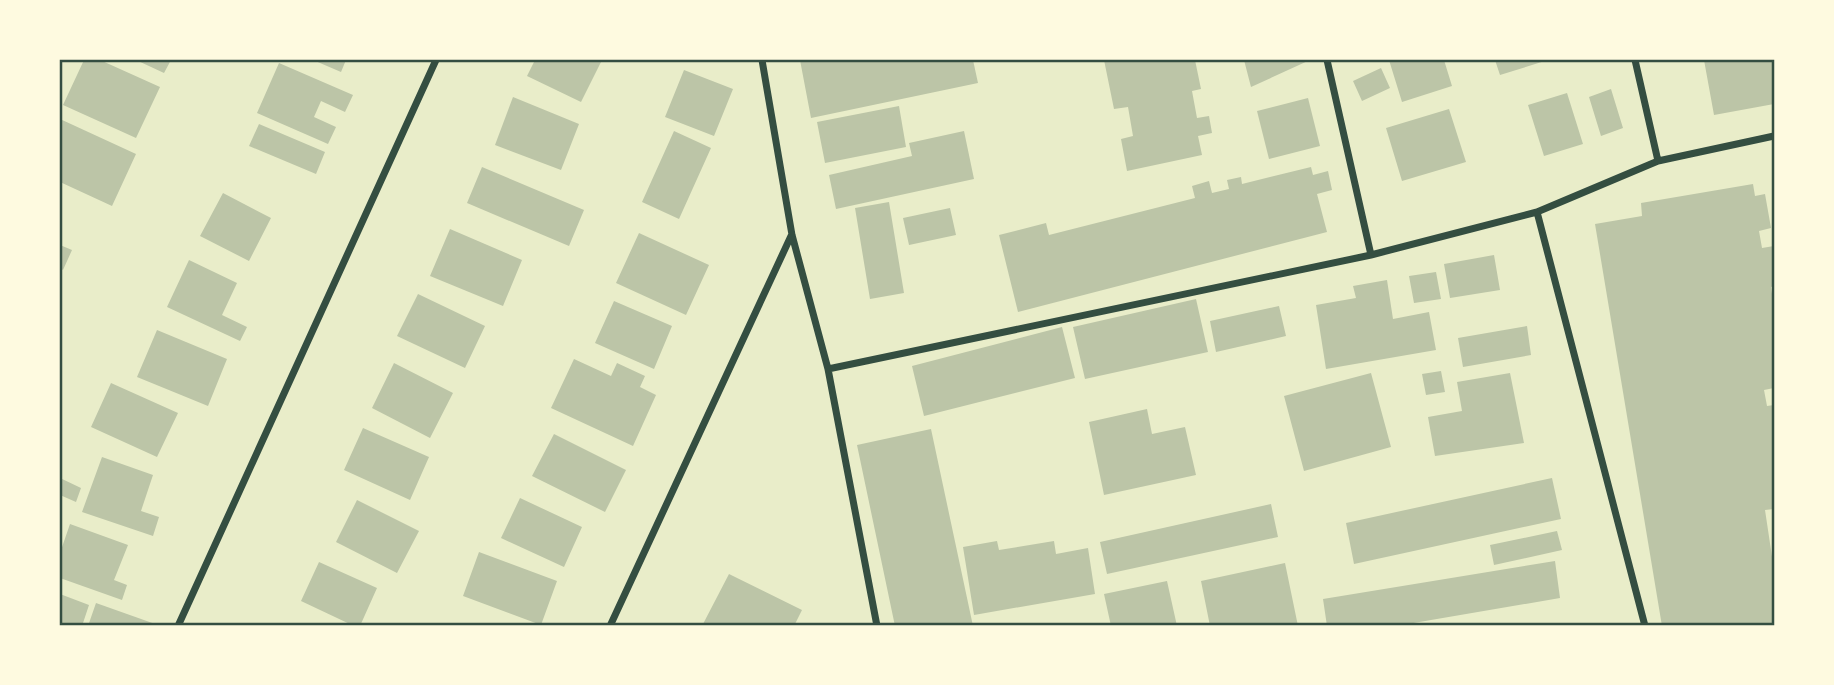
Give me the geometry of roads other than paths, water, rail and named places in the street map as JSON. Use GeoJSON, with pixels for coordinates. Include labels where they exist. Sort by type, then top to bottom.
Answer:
{"type":"FeatureCollection","features":[{"type":"Feature","properties":{"kind":"street"},"geometry":{"type":"LineString","coordinates":[[178,625],[436,60]]}},
{"type":"Feature","properties":{"kind":"street"},"geometry":{"type":"LineString","coordinates":[[762,60],[792,235],[828,369],[877,625]]}},
{"type":"Feature","properties":{"kind":"street"},"geometry":{"type":"LineString","coordinates":[[1327,60],[1371,255]]}},
{"type":"Feature","properties":{"kind":"street"},"geometry":{"type":"LineString","coordinates":[[1635,60],[1658,161]]}},
{"type":"Feature","properties":{"kind":"street"},"geometry":{"type":"LineString","coordinates":[[828,369],[1371,255],[1537,212],[1658,161],[1774,136]]}},
{"type":"Feature","properties":{"kind":"street"},"geometry":{"type":"LineString","coordinates":[[1537,212],[1645,625]]}},
{"type":"Feature","properties":{"kind":"street"},"geometry":{"type":"LineString","coordinates":[[610,625],[792,235]]}}]}
